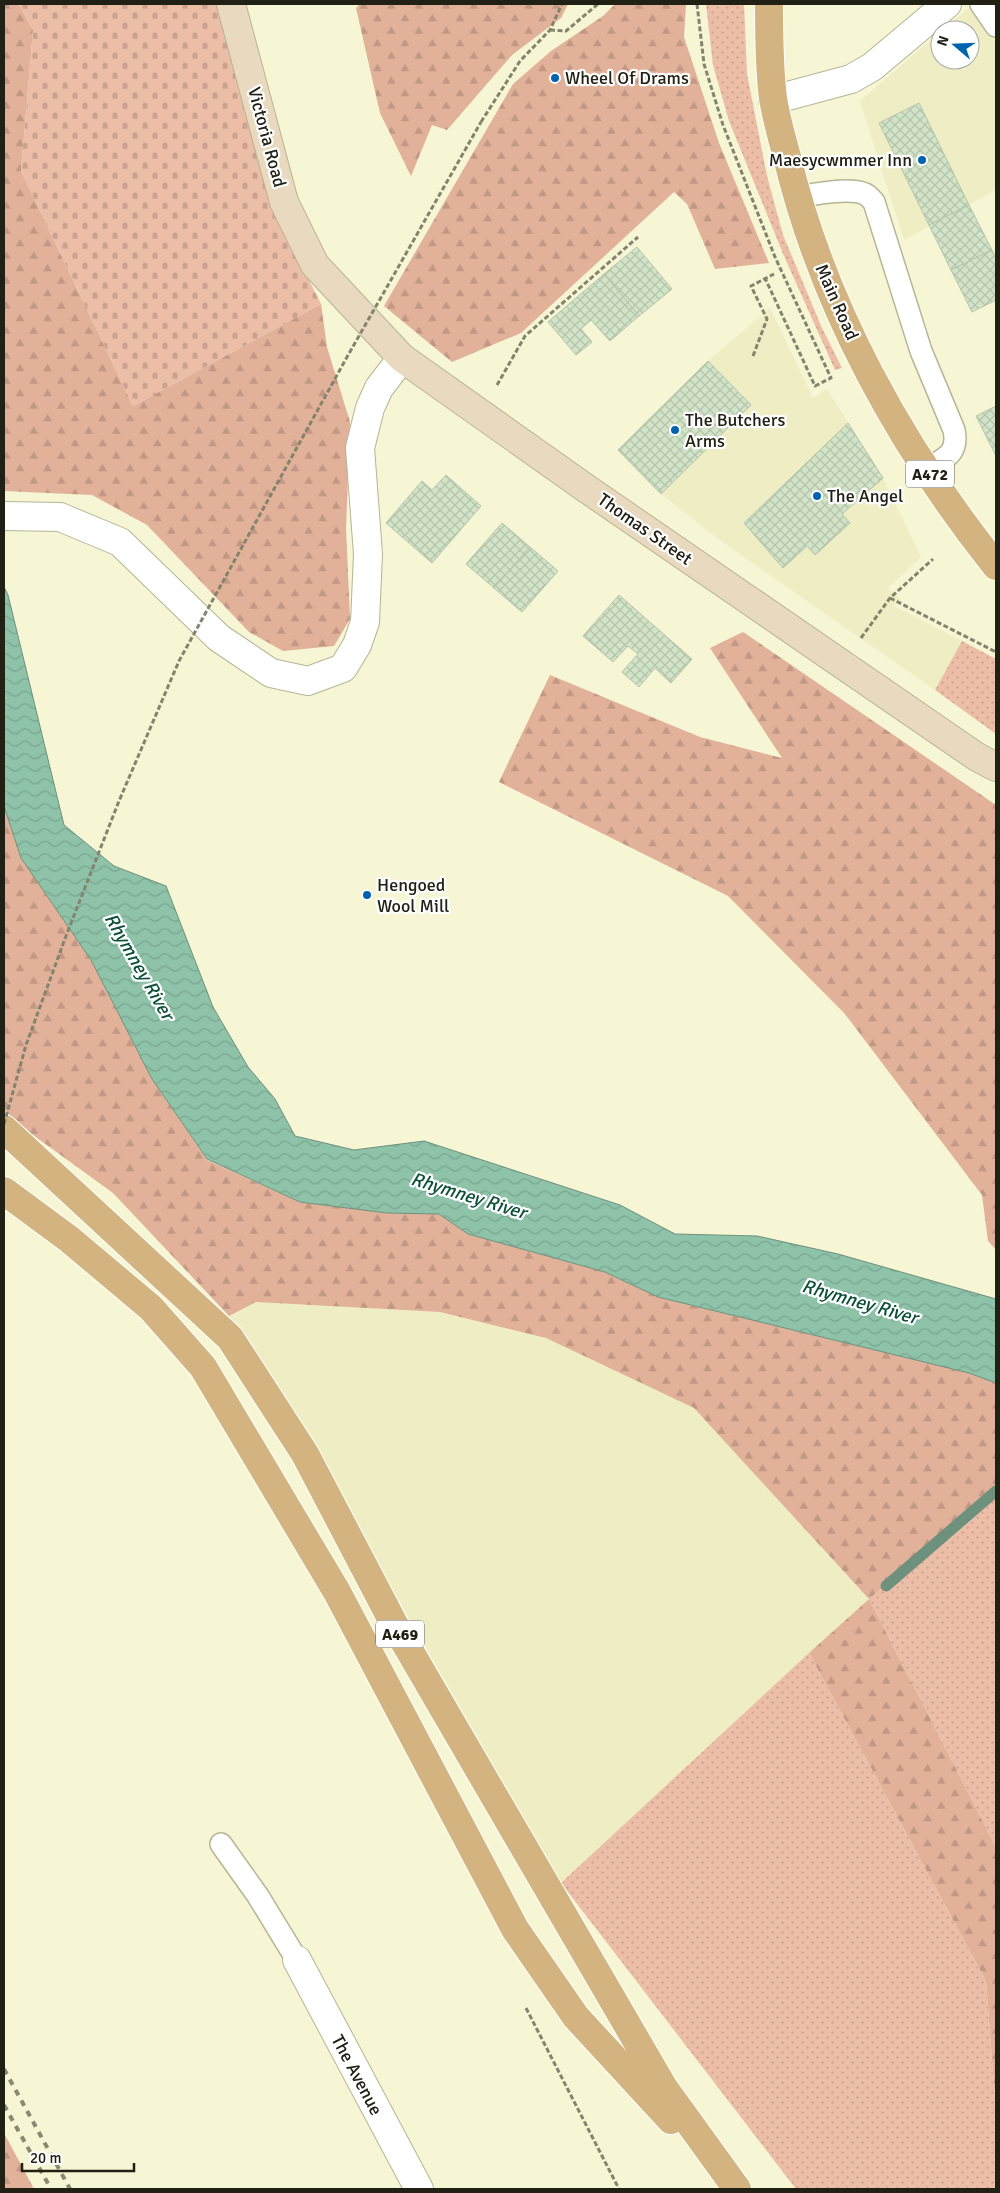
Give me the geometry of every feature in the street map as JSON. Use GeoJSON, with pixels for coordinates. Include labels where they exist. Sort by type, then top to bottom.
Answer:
{"type":"FeatureCollection","features":[{"type":"Feature","properties":{"kind":"main road","name":"Victoria Road"},"geometry":{"type":"LineString","coordinates":[[231,4],[284,202],[315,265]]}},
{"type":"Feature","properties":{"kind":"main road","name":"Main Road"},"geometry":{"type":"LineString","coordinates":[[768,4],[773,100],[797,198],[819,264],[871,376],[927,469],[966,528],[996,566]]}},
{"type":"Feature","properties":{"kind":"main road","name":"Thomas Street"},"geometry":{"type":"LineString","coordinates":[[315,265],[402,358],[595,495],[969,752],[996,766]]}},
{"type":"Feature","properties":{"kind":"main road","name":"A469"},"geometry":{"type":"LineString","coordinates":[[4,1129],[230,1338],[305,1454],[394,1624],[664,2088],[736,2189]]}},
{"type":"Feature","properties":{"kind":"main road","name":"A469"},"geometry":{"type":"LineString","coordinates":[[4,1191],[69,1239],[151,1308],[203,1367],[337,1592],[515,1929],[576,2017],[736,2189]]}},
{"type":"Feature","properties":{"kind":"street"},"geometry":{"type":"LineString","coordinates":[[773,100],[851,79],[872,67],[947,4]]}},
{"type":"Feature","properties":{"kind":"street"},"geometry":{"type":"LineString","coordinates":[[4,516],[60,517],[120,542],[219,638],[271,673],[308,680],[343,668],[358,645],[365,622],[368,554],[360,448],[370,408],[379,388],[402,358]]}},
{"type":"Feature","properties":{"kind":"street","name":"The Avenue"},"geometry":{"type":"LineString","coordinates":[[297,1960],[419,2189]]}},
{"type":"Feature","properties":{"kind":"lane"},"geometry":{"type":"LineString","coordinates":[[981,4],[996,26]]}},
{"type":"Feature","properties":{"kind":"lane"},"geometry":{"type":"LineString","coordinates":[[797,198],[817,192],[848,192],[865,193],[874,202],[921,351],[948,412],[956,441],[950,455],[927,469]]}},
{"type":"Feature","properties":{"kind":"lane"},"geometry":{"type":"LineString","coordinates":[[221,1844],[258,1896],[297,1960]]}},
{"type":"Feature","properties":{"kind":"path"},"geometry":{"type":"LineString","coordinates":[[4,1124],[26,1045],[63,945],[119,800],[180,661],[347,356],[481,122],[520,60],[550,30],[562,4]]}},
{"type":"Feature","properties":{"kind":"path"},"geometry":{"type":"LineString","coordinates":[[550,30],[566,31],[598,4]]}},
{"type":"Feature","properties":{"kind":"path"},"geometry":{"type":"LineString","coordinates":[[696,4],[704,64],[723,125],[775,257],[831,378],[815,386],[765,278]]}},
{"type":"Feature","properties":{"kind":"path"},"geometry":{"type":"LineString","coordinates":[[481,414],[525,336],[638,237]]}},
{"type":"Feature","properties":{"kind":"path"},"geometry":{"type":"LineString","coordinates":[[753,356],[767,319],[751,286],[774,274]]}},
{"type":"Feature","properties":{"kind":"path"},"geometry":{"type":"LineString","coordinates":[[857,643],[890,598],[933,559]]}},
{"type":"Feature","properties":{"kind":"path"},"geometry":{"type":"LineString","coordinates":[[890,598],[996,652]]}},
{"type":"Feature","properties":{"kind":"path"},"geometry":{"type":"LineString","coordinates":[[522,1999],[619,2189]]}},
{"type":"Feature","properties":{"kind":"shaded area"},"geometry":{"type":"Polygon","coordinates":[[[971,6],[996,43],[996,190],[904,240],[860,101],[930,41],[930,70],[980,70],[980,20],[955,20],[971,6]]]}},
{"type":"Feature","properties":{"kind":"shaded area"},"geometry":{"type":"Polygon","coordinates":[[[770,308],[813,398],[827,389],[883,478],[921,557],[888,588],[901,599],[894,606],[962,641],[935,690],[725,544],[661,494],[618,450],[708,361],[770,308]]]}},
{"type":"Feature","properties":{"kind":"shaded area"},"geometry":{"type":"Polygon","coordinates":[[[256,1302],[440,1312],[546,1338],[694,1408],[869,1599],[561,1883],[288,1407],[229,1316],[256,1302]]]}},
{"type":"Feature","properties":{"kind":"green space"},"geometry":{"type":"Polygon","coordinates":[[[4,4],[19,4],[33,30],[21,171],[133,406],[321,304],[327,347],[350,422],[346,528],[350,619],[334,646],[283,651],[249,632],[147,525],[92,495],[4,491],[4,4]]]}},
{"type":"Feature","properties":{"kind":"green space"},"geometry":{"type":"Polygon","coordinates":[[[19,4],[217,4],[277,216],[321,304],[133,406],[21,171],[33,30],[19,4]]]}},
{"type":"Feature","properties":{"kind":"green space"},"geometry":{"type":"Polygon","coordinates":[[[360,4],[568,4],[561,18],[512,55],[447,130],[432,125],[411,176],[380,113],[356,8],[360,4]]]}},
{"type":"Feature","properties":{"kind":"green space"},"geometry":{"type":"Polygon","coordinates":[[[615,4],[686,4],[684,37],[719,143],[769,263],[715,269],[687,204],[674,192],[521,333],[452,362],[384,306],[513,84],[551,51],[603,16],[615,4]]]}},
{"type":"Feature","properties":{"kind":"green space"},"geometry":{"type":"Polygon","coordinates":[[[706,4],[744,4],[747,74],[767,176],[783,235],[822,328],[842,368],[835,370],[784,256],[729,121],[713,65],[706,4]]]}},
{"type":"Feature","properties":{"kind":"green space"},"geometry":{"type":"Polygon","coordinates":[[[743,632],[996,805],[996,1250],[988,1241],[982,1195],[845,1014],[728,896],[499,782],[550,675],[700,737],[782,758],[710,648],[743,632]]]}},
{"type":"Feature","properties":{"kind":"green space"},"geometry":{"type":"Polygon","coordinates":[[[962,641],[996,659],[996,734],[935,690],[962,641]]]}},
{"type":"Feature","properties":{"kind":"green space"},"geometry":{"type":"Polygon","coordinates":[[[4,806],[21,858],[91,960],[152,1079],[207,1160],[300,1202],[387,1213],[439,1214],[468,1234],[605,1272],[658,1297],[969,1373],[996,1383],[996,1491],[869,1599],[694,1408],[546,1338],[440,1312],[256,1302],[229,1316],[113,1193],[33,1135],[4,1110],[4,806]]]}},
{"type":"Feature","properties":{"kind":"green space"},"geometry":{"type":"Polygon","coordinates":[[[996,1491],[996,1847],[869,1599],[996,1491]]]}},
{"type":"Feature","properties":{"kind":"green space"},"geometry":{"type":"Polygon","coordinates":[[[869,1599],[996,1847],[996,2097],[986,1981],[809,1653],[869,1599]]]}},
{"type":"Feature","properties":{"kind":"green space"},"geometry":{"type":"Polygon","coordinates":[[[809,1653],[986,1981],[996,2097],[996,2189],[796,2189],[561,1883],[809,1653]]]}},
{"type":"Feature","properties":{"kind":"green space"},"geometry":{"type":"Polygon","coordinates":[[[4,2133],[34,2189],[4,2189],[4,2133]]]}},
{"type":"Feature","properties":{"kind":"water","name":"Rhymney River"},"geometry":{"type":"Polygon","coordinates":[[[4,587],[8,595],[64,825],[114,866],[166,886],[213,1007],[248,1067],[275,1099],[295,1136],[354,1150],[424,1141],[620,1205],[675,1234],[757,1236],[838,1254],[996,1299],[996,1383],[969,1373],[658,1297],[605,1272],[468,1234],[439,1214],[387,1213],[300,1202],[207,1159],[152,1079],[91,960],[21,858],[4,806],[4,587]]]}},
{"type":"Feature","properties":{"kind":"building","name":"Maesycwmmer Inn"},"geometry":{"type":"Polygon","coordinates":[[[919,103],[969,205],[929,225],[879,123],[919,103]]]}},
{"type":"Feature","properties":{"kind":"building"},"geometry":{"type":"Polygon","coordinates":[[[969,205],[992,250],[951,270],[929,225],[969,205]]]}},
{"type":"Feature","properties":{"kind":"building"},"geometry":{"type":"Polygon","coordinates":[[[637,247],[672,289],[639,316],[604,274],[637,247]]]}},
{"type":"Feature","properties":{"kind":"building"},"geometry":{"type":"Polygon","coordinates":[[[992,250],[996,259],[996,300],[972,312],[951,270],[992,250]]]}},
{"type":"Feature","properties":{"kind":"building"},"geometry":{"type":"Polygon","coordinates":[[[604,274],[639,316],[610,341],[591,320],[581,329],[592,342],[576,355],[548,322],[604,274]]]}},
{"type":"Feature","properties":{"kind":"building"},"geometry":{"type":"Polygon","coordinates":[[[708,361],[751,405],[661,494],[618,450],[708,361]]]}},
{"type":"Feature","properties":{"kind":"building"},"geometry":{"type":"Polygon","coordinates":[[[996,406],[996,456],[976,416],[996,406]]]}},
{"type":"Feature","properties":{"kind":"building","name":"The Angel"},"geometry":{"type":"Polygon","coordinates":[[[848,423],[883,478],[842,514],[850,523],[815,555],[807,546],[783,568],[744,523],[848,423]]]}},
{"type":"Feature","properties":{"kind":"building"},"geometry":{"type":"Polygon","coordinates":[[[446,475],[481,506],[432,563],[386,523],[422,481],[432,490],[446,475]]]}},
{"type":"Feature","properties":{"kind":"building"},"geometry":{"type":"Polygon","coordinates":[[[502,523],[530,547],[494,588],[466,564],[502,523]]]}},
{"type":"Feature","properties":{"kind":"building"},"geometry":{"type":"Polygon","coordinates":[[[530,547],[558,571],[522,612],[494,588],[530,547]]]}},
{"type":"Feature","properties":{"kind":"building"},"geometry":{"type":"Polygon","coordinates":[[[619,595],[692,659],[671,683],[655,668],[639,687],[622,672],[638,654],[628,646],[613,662],[583,636],[619,595]]]}},
{"type":"Feature","properties":{"kind":"waterway"},"geometry":{"type":"LineString","coordinates":[[886,1586],[996,1491]]}},
{"type":"Feature","properties":{"kind":"railway"},"geometry":{"type":"LineString","coordinates":[[4,2069],[70,2189]]}},
{"type":"Feature","properties":{"kind":"railway"},"geometry":{"type":"LineString","coordinates":[[4,2105],[51,2189]]}},
{"type":"Feature","properties":{"kind":"place","name":"Wheel Of Drams"},"geometry":{"type":"Point","coordinates":[555,78]}},
{"type":"Feature","properties":{"kind":"place","name":"Maesycwmmer Inn"},"geometry":{"type":"Point","coordinates":[922,160]}},
{"type":"Feature","properties":{"kind":"place","name":"The Butchers Arms"},"geometry":{"type":"Point","coordinates":[675,430]}},
{"type":"Feature","properties":{"kind":"place","name":"The Angel"},"geometry":{"type":"Point","coordinates":[817,496]}},
{"type":"Feature","properties":{"kind":"place","name":"Hengoed Wool Mill"},"geometry":{"type":"Point","coordinates":[367,895]}}]}
